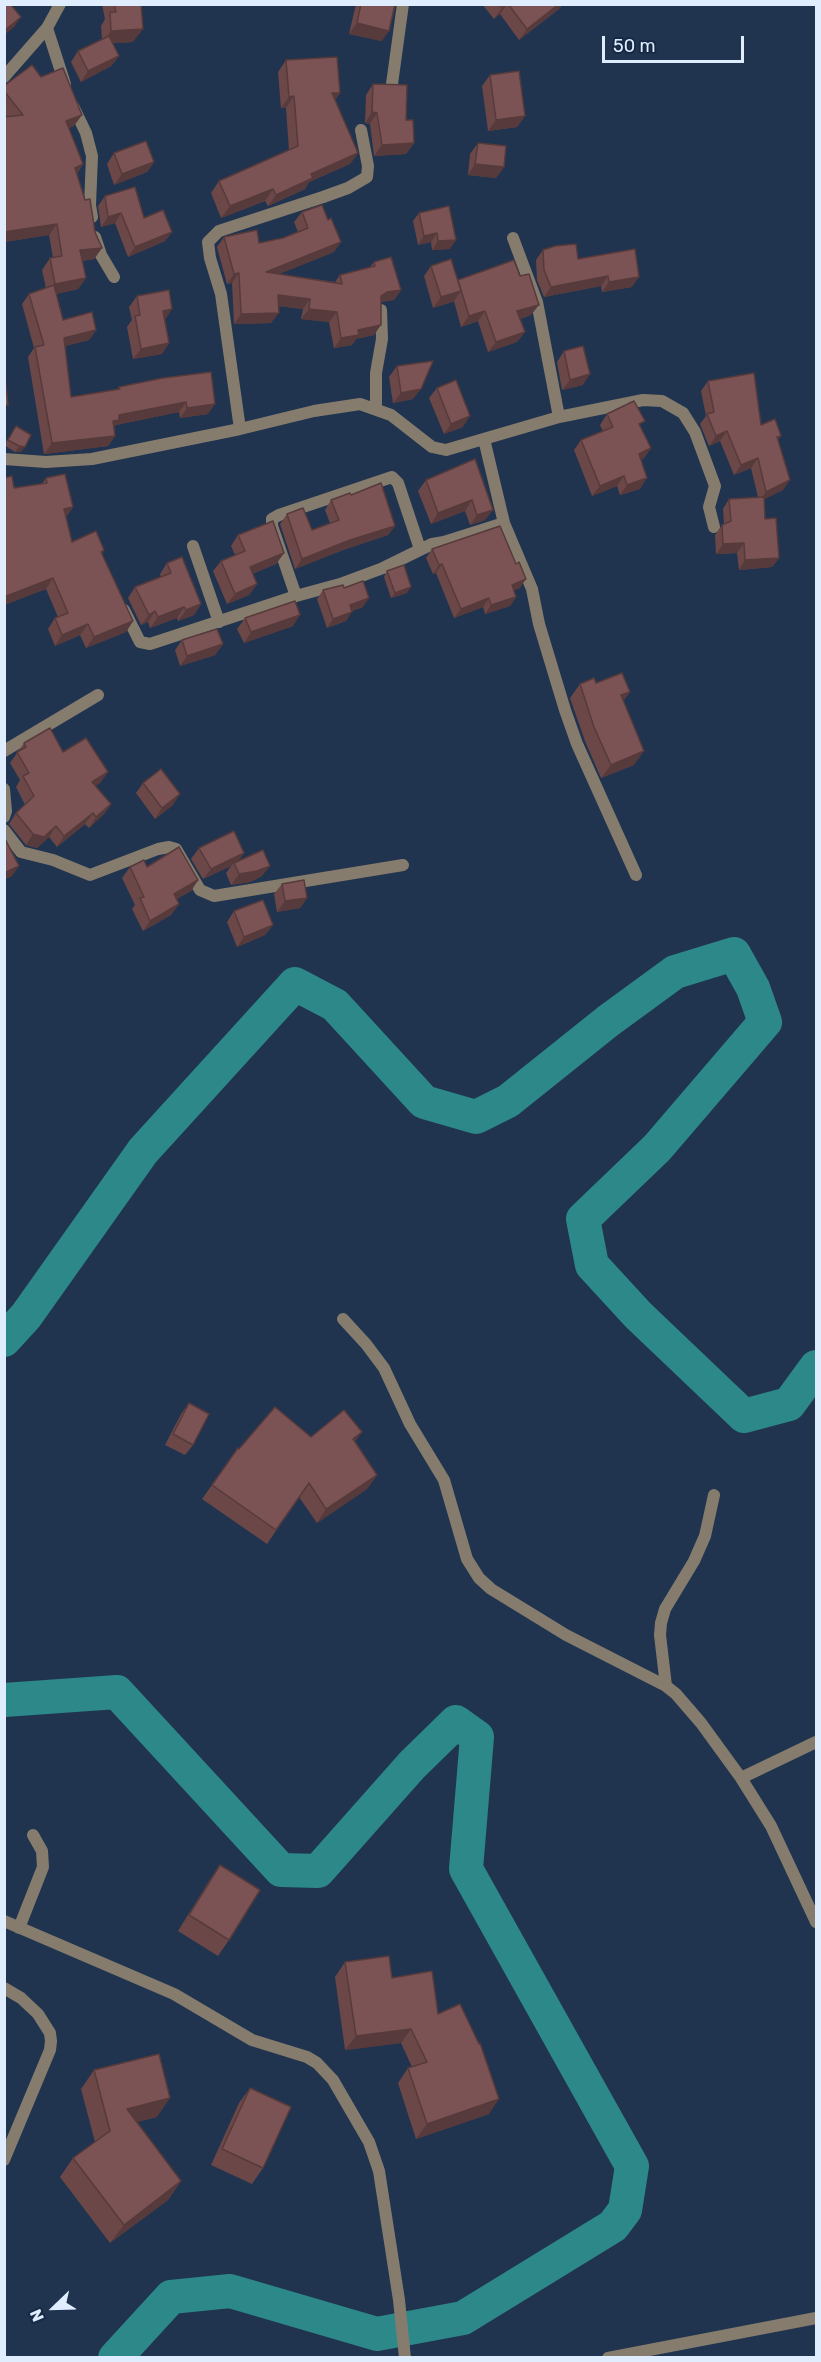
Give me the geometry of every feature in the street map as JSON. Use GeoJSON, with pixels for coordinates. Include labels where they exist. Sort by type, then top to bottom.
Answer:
{"type":"FeatureCollection","features":[{"type":"Feature","properties":{"kind":"street"},"geometry":{"type":"LineString","coordinates":[[4,77],[47,28],[60,4]]}},
{"type":"Feature","properties":{"kind":"street"},"geometry":{"type":"LineString","coordinates":[[392,84],[403,4]]}},
{"type":"Feature","properties":{"kind":"street"},"geometry":{"type":"LineString","coordinates":[[47,28],[57,63],[86,133],[92,156],[90,205],[96,242],[114,277]]}},
{"type":"Feature","properties":{"kind":"street"},"geometry":{"type":"LineString","coordinates":[[240,429],[221,294],[210,258],[208,242],[219,231],[348,188],[367,177],[368,166],[361,130]]}},
{"type":"Feature","properties":{"kind":"street"},"geometry":{"type":"LineString","coordinates":[[513,238],[537,302],[559,417]]}},
{"type":"Feature","properties":{"kind":"street"},"geometry":{"type":"LineString","coordinates":[[376,408],[376,373],[382,339],[381,310]]}},
{"type":"Feature","properties":{"kind":"street"},"geometry":{"type":"LineString","coordinates":[[4,459],[46,462],[92,459],[345,405],[360,404],[391,415],[432,447],[446,450],[559,417],[643,400],[662,401],[676,407],[691,423],[713,479],[714,494],[709,507],[714,527]]}},
{"type":"Feature","properties":{"kind":"street"},"geometry":{"type":"LineString","coordinates":[[484,439],[504,523],[532,589],[555,678],[577,744],[636,875]]}},
{"type":"Feature","properties":{"kind":"street"},"geometry":{"type":"LineString","coordinates":[[296,596],[272,526],[272,519],[279,515],[392,477],[398,483],[420,549]]}},
{"type":"Feature","properties":{"kind":"street"},"geometry":{"type":"LineString","coordinates":[[120,600],[143,644],[150,644],[365,575],[420,549],[504,523]]}},
{"type":"Feature","properties":{"kind":"street"},"geometry":{"type":"LineString","coordinates":[[193,546],[219,622]]}},
{"type":"Feature","properties":{"kind":"street"},"geometry":{"type":"LineString","coordinates":[[4,751],[98,694]]}},
{"type":"Feature","properties":{"kind":"street"},"geometry":{"type":"LineString","coordinates":[[4,789],[6,811],[4,817]]}},
{"type":"Feature","properties":{"kind":"street"},"geometry":{"type":"LineString","coordinates":[[4,830],[18,849],[25,854],[53,860],[90,875],[158,849],[169,847],[176,849],[200,890],[214,896],[403,865]]}},
{"type":"Feature","properties":{"kind":"street"},"geometry":{"type":"LineString","coordinates":[[343,1319],[384,1368],[410,1424],[444,1480],[467,1559],[479,1578],[491,1589],[566,1635],[666,1686],[676,1694],[701,1723],[741,1778],[771,1826],[816,1922]]}},
{"type":"Feature","properties":{"kind":"street"},"geometry":{"type":"LineString","coordinates":[[666,1686],[660,1635],[665,1609],[694,1561],[705,1536],[714,1495]]}},
{"type":"Feature","properties":{"kind":"street"},"geometry":{"type":"LineString","coordinates":[[741,1778],[816,1742]]}},
{"type":"Feature","properties":{"kind":"street"},"geometry":{"type":"LineString","coordinates":[[19,1928],[43,1867],[42,1851],[33,1835]]}},
{"type":"Feature","properties":{"kind":"street"},"geometry":{"type":"LineString","coordinates":[[4,1921],[162,1988],[242,2035],[259,2043],[307,2057],[324,2069],[350,2106],[374,2155],[379,2171],[399,2300],[405,2358]]}},
{"type":"Feature","properties":{"kind":"street"},"geometry":{"type":"LineString","coordinates":[[4,1988],[21,1998],[38,2014],[50,2033],[51,2041],[48,2056],[4,2160]]}},
{"type":"Feature","properties":{"kind":"street"},"geometry":{"type":"LineString","coordinates":[[608,2358],[816,2318]]}},
{"type":"Feature","properties":{"kind":"building"},"geometry":{"type":"Polygon","coordinates":[[[4,4],[10,4],[21,17],[4,31],[4,4]]]}},
{"type":"Feature","properties":{"kind":"building"},"geometry":{"type":"Polygon","coordinates":[[[114,4],[141,4],[143,29],[111,31],[110,12],[116,12],[114,4]]]}},
{"type":"Feature","properties":{"kind":"building"},"geometry":{"type":"Polygon","coordinates":[[[361,4],[395,4],[389,31],[357,23],[361,4]]]}},
{"type":"Feature","properties":{"kind":"building"},"geometry":{"type":"Polygon","coordinates":[[[508,4],[559,4],[527,29],[508,4]]]}},
{"type":"Feature","properties":{"kind":"building"},"geometry":{"type":"Polygon","coordinates":[[[109,36],[119,56],[88,71],[78,51],[109,36]]]}},
{"type":"Feature","properties":{"kind":"building"},"geometry":{"type":"Polygon","coordinates":[[[337,57],[340,93],[332,93],[358,153],[311,174],[313,178],[276,195],[273,189],[230,206],[219,181],[298,146],[294,96],[289,97],[286,60],[337,57]]]}},
{"type":"Feature","properties":{"kind":"building"},"geometry":{"type":"Polygon","coordinates":[[[32,65],[41,77],[63,68],[82,115],[66,121],[83,164],[75,168],[85,200],[90,199],[95,232],[102,248],[80,250],[86,278],[55,284],[50,258],[62,256],[57,224],[4,232],[4,117],[23,115],[4,91],[4,86],[32,65]]]}},
{"type":"Feature","properties":{"kind":"building"},"geometry":{"type":"Polygon","coordinates":[[[519,71],[525,116],[496,120],[490,75],[519,71]]]}},
{"type":"Feature","properties":{"kind":"building"},"geometry":{"type":"Polygon","coordinates":[[[373,84],[407,85],[406,120],[413,120],[414,143],[382,145],[377,113],[372,112],[373,84]]]}},
{"type":"Feature","properties":{"kind":"building"},"geometry":{"type":"Polygon","coordinates":[[[146,141],[154,162],[122,174],[114,153],[146,141]]]}},
{"type":"Feature","properties":{"kind":"building"},"geometry":{"type":"Polygon","coordinates":[[[478,143],[506,146],[504,167],[475,164],[478,143]]]}},
{"type":"Feature","properties":{"kind":"building"},"geometry":{"type":"Polygon","coordinates":[[[135,187],[144,218],[163,210],[172,232],[135,247],[121,213],[108,217],[105,196],[135,187]]]}},
{"type":"Feature","properties":{"kind":"building"},"geometry":{"type":"Polygon","coordinates":[[[322,205],[328,220],[331,218],[341,242],[266,272],[342,284],[340,275],[375,266],[374,262],[391,257],[401,290],[387,292],[381,296],[381,325],[358,330],[359,335],[341,338],[337,312],[309,309],[310,299],[278,295],[279,313],[241,314],[239,273],[234,274],[224,237],[257,230],[259,243],[283,238],[308,228],[302,212],[322,205]]]}},
{"type":"Feature","properties":{"kind":"building"},"geometry":{"type":"Polygon","coordinates":[[[449,206],[456,240],[438,241],[437,233],[424,236],[419,213],[449,206]]]}},
{"type":"Feature","properties":{"kind":"building"},"geometry":{"type":"Polygon","coordinates":[[[576,244],[578,259],[635,249],[639,277],[609,282],[608,276],[551,287],[544,270],[543,250],[576,244]]]}},
{"type":"Feature","properties":{"kind":"building"},"geometry":{"type":"Polygon","coordinates":[[[451,259],[461,291],[441,297],[431,266],[451,259]]]}},
{"type":"Feature","properties":{"kind":"building"},"geometry":{"type":"Polygon","coordinates":[[[514,260],[520,276],[529,274],[539,305],[517,311],[525,332],[496,342],[485,311],[469,316],[458,280],[514,260]]]}},
{"type":"Feature","properties":{"kind":"building"},"geometry":{"type":"Polygon","coordinates":[[[54,285],[63,320],[92,312],[96,330],[64,338],[71,397],[120,389],[119,387],[163,378],[211,372],[215,404],[187,408],[186,402],[119,415],[119,420],[113,421],[115,436],[52,443],[35,347],[44,345],[29,294],[54,285]]]}},
{"type":"Feature","properties":{"kind":"building"},"geometry":{"type":"Polygon","coordinates":[[[169,290],[172,309],[163,311],[169,343],[141,349],[135,316],[140,315],[137,296],[169,290]]]}},
{"type":"Feature","properties":{"kind":"building"},"geometry":{"type":"Polygon","coordinates":[[[583,346],[590,374],[570,380],[564,351],[583,346]]]}},
{"type":"Feature","properties":{"kind":"building"},"geometry":{"type":"Polygon","coordinates":[[[433,361],[421,389],[401,393],[397,366],[433,361]]]}},
{"type":"Feature","properties":{"kind":"building"},"geometry":{"type":"Polygon","coordinates":[[[754,373],[761,425],[775,419],[781,436],[777,437],[790,480],[766,492],[758,458],[741,465],[727,431],[716,436],[707,414],[714,412],[708,381],[754,373]]]}},
{"type":"Feature","properties":{"kind":"building"},"geometry":{"type":"Polygon","coordinates":[[[5,377],[8,405],[4,405],[5,377]]]}},
{"type":"Feature","properties":{"kind":"building"},"geometry":{"type":"Polygon","coordinates":[[[456,380],[470,416],[451,424],[437,388],[456,380]]]}},
{"type":"Feature","properties":{"kind":"building"},"geometry":{"type":"Polygon","coordinates":[[[634,401],[645,421],[639,424],[651,448],[639,454],[647,478],[627,485],[624,476],[600,486],[581,440],[613,427],[607,414],[634,401]]]}},
{"type":"Feature","properties":{"kind":"building"},"geometry":{"type":"Polygon","coordinates":[[[16,426],[31,435],[25,447],[8,440],[16,426]]]}},
{"type":"Feature","properties":{"kind":"building"},"geometry":{"type":"Polygon","coordinates":[[[475,459],[493,510],[477,515],[472,500],[438,513],[426,480],[475,459]]]}},
{"type":"Feature","properties":{"kind":"building"},"geometry":{"type":"Polygon","coordinates":[[[65,474],[73,507],[64,509],[72,542],[96,531],[104,550],[101,552],[133,621],[94,637],[88,624],[62,635],[55,618],[68,613],[53,578],[4,597],[4,478],[12,476],[14,488],[47,483],[46,478],[65,474]]]}},
{"type":"Feature","properties":{"kind":"building"},"geometry":{"type":"Polygon","coordinates":[[[381,483],[395,526],[350,540],[302,559],[287,514],[303,508],[312,530],[339,520],[331,500],[381,483]]]}},
{"type":"Feature","properties":{"kind":"building"},"geometry":{"type":"Polygon","coordinates":[[[764,497],[765,519],[776,518],[779,558],[745,560],[744,543],[723,544],[722,525],[731,521],[729,499],[764,497]]]}},
{"type":"Feature","properties":{"kind":"building"},"geometry":{"type":"Polygon","coordinates":[[[273,521],[284,553],[250,567],[257,584],[235,594],[221,561],[245,551],[238,535],[273,521]]]}},
{"type":"Feature","properties":{"kind":"building"},"geometry":{"type":"Polygon","coordinates":[[[500,526],[516,564],[519,562],[526,579],[512,585],[516,597],[491,605],[489,598],[461,609],[442,564],[439,565],[432,549],[500,526]]]}},
{"type":"Feature","properties":{"kind":"building"},"geometry":{"type":"Polygon","coordinates":[[[182,557],[201,604],[186,610],[184,607],[158,617],[155,611],[149,615],[135,587],[171,573],[167,563],[182,557]]]}},
{"type":"Feature","properties":{"kind":"building"},"geometry":{"type":"Polygon","coordinates":[[[404,565],[411,587],[395,593],[387,571],[404,565]]]}},
{"type":"Feature","properties":{"kind":"building"},"geometry":{"type":"Polygon","coordinates":[[[363,581],[369,598],[350,605],[352,612],[333,619],[323,590],[343,585],[344,588],[363,581]]]}},
{"type":"Feature","properties":{"kind":"building"},"geometry":{"type":"Polygon","coordinates":[[[295,601],[300,615],[251,632],[245,618],[295,601]]]}},
{"type":"Feature","properties":{"kind":"building"},"geometry":{"type":"Polygon","coordinates":[[[217,629],[223,644],[187,656],[182,640],[217,629]]]}},
{"type":"Feature","properties":{"kind":"building"},"geometry":{"type":"Polygon","coordinates":[[[622,673],[630,692],[621,695],[644,751],[611,765],[594,727],[580,684],[594,678],[596,683],[622,673]]]}},
{"type":"Feature","properties":{"kind":"building"},"geometry":{"type":"Polygon","coordinates":[[[50,728],[63,752],[86,738],[108,772],[92,782],[111,804],[96,817],[93,813],[64,836],[56,826],[44,837],[33,834],[16,813],[34,796],[23,776],[29,773],[17,752],[26,747],[24,743],[50,728]]]}},
{"type":"Feature","properties":{"kind":"building"},"geometry":{"type":"Polygon","coordinates":[[[161,769],[180,794],[162,808],[143,783],[161,769]]]}},
{"type":"Feature","properties":{"kind":"building"},"geometry":{"type":"Polygon","coordinates":[[[234,831],[244,853],[211,869],[199,848],[234,831]]]}},
{"type":"Feature","properties":{"kind":"building"},"geometry":{"type":"Polygon","coordinates":[[[4,837],[19,866],[4,873],[4,837]]]}},
{"type":"Feature","properties":{"kind":"building"},"geometry":{"type":"Polygon","coordinates":[[[179,847],[198,880],[174,894],[179,904],[150,921],[140,898],[144,897],[130,867],[144,860],[147,867],[179,847]]]}},
{"type":"Feature","properties":{"kind":"building"},"geometry":{"type":"Polygon","coordinates":[[[263,850],[270,866],[239,874],[234,863],[263,850]]]}},
{"type":"Feature","properties":{"kind":"building"},"geometry":{"type":"Polygon","coordinates":[[[304,880],[307,898],[285,901],[282,884],[304,880]]]}},
{"type":"Feature","properties":{"kind":"building"},"geometry":{"type":"Polygon","coordinates":[[[263,900],[273,925],[244,937],[234,911],[263,900]]]}},
{"type":"Feature","properties":{"kind":"building"},"geometry":{"type":"Polygon","coordinates":[[[189,1403],[209,1414],[193,1445],[173,1434],[189,1403]]]}},
{"type":"Feature","properties":{"kind":"building"},"geometry":{"type":"Polygon","coordinates":[[[275,1407],[311,1437],[344,1410],[362,1432],[353,1439],[377,1475],[326,1509],[309,1483],[276,1530],[212,1485],[238,1448],[275,1407]]]}},
{"type":"Feature","properties":{"kind":"building"},"geometry":{"type":"Polygon","coordinates":[[[220,1865],[260,1890],[229,1940],[189,1915],[220,1865]]]}},
{"type":"Feature","properties":{"kind":"building"},"geometry":{"type":"Polygon","coordinates":[[[389,1956],[392,1978],[432,1971],[438,2014],[460,2004],[480,2043],[499,2099],[427,2124],[408,2068],[427,2062],[411,2029],[356,2036],[345,1962],[389,1956]]]}},
{"type":"Feature","properties":{"kind":"building"},"geometry":{"type":"Polygon","coordinates":[[[159,2054],[170,2098],[127,2109],[181,2181],[124,2225],[73,2158],[110,2131],[94,2070],[159,2054]]]}},
{"type":"Feature","properties":{"kind":"building"},"geometry":{"type":"Polygon","coordinates":[[[250,2088],[291,2107],[263,2168],[222,2149],[250,2088]]]}},
{"type":"Feature","properties":{"kind":"waterway"},"geometry":{"type":"LineString","coordinates":[[4,1340],[26,1316],[143,1151],[295,984],[335,1005],[424,1102],[476,1117],[508,1101],[608,1021],[675,972],[734,954],[753,988],[765,1022],[657,1148],[583,1219],[592,1265],[638,1315],[744,1416],[789,1404],[816,1367]]}},
{"type":"Feature","properties":{"kind":"waterway"},"geometry":{"type":"LineString","coordinates":[[4,1700],[117,1692],[281,1870],[318,1871],[412,1765],[456,1722],[477,1737],[466,1869],[632,2166],[625,2210],[613,2226],[463,2318],[377,2334],[230,2291],[171,2297],[115,2358]]}}]}
